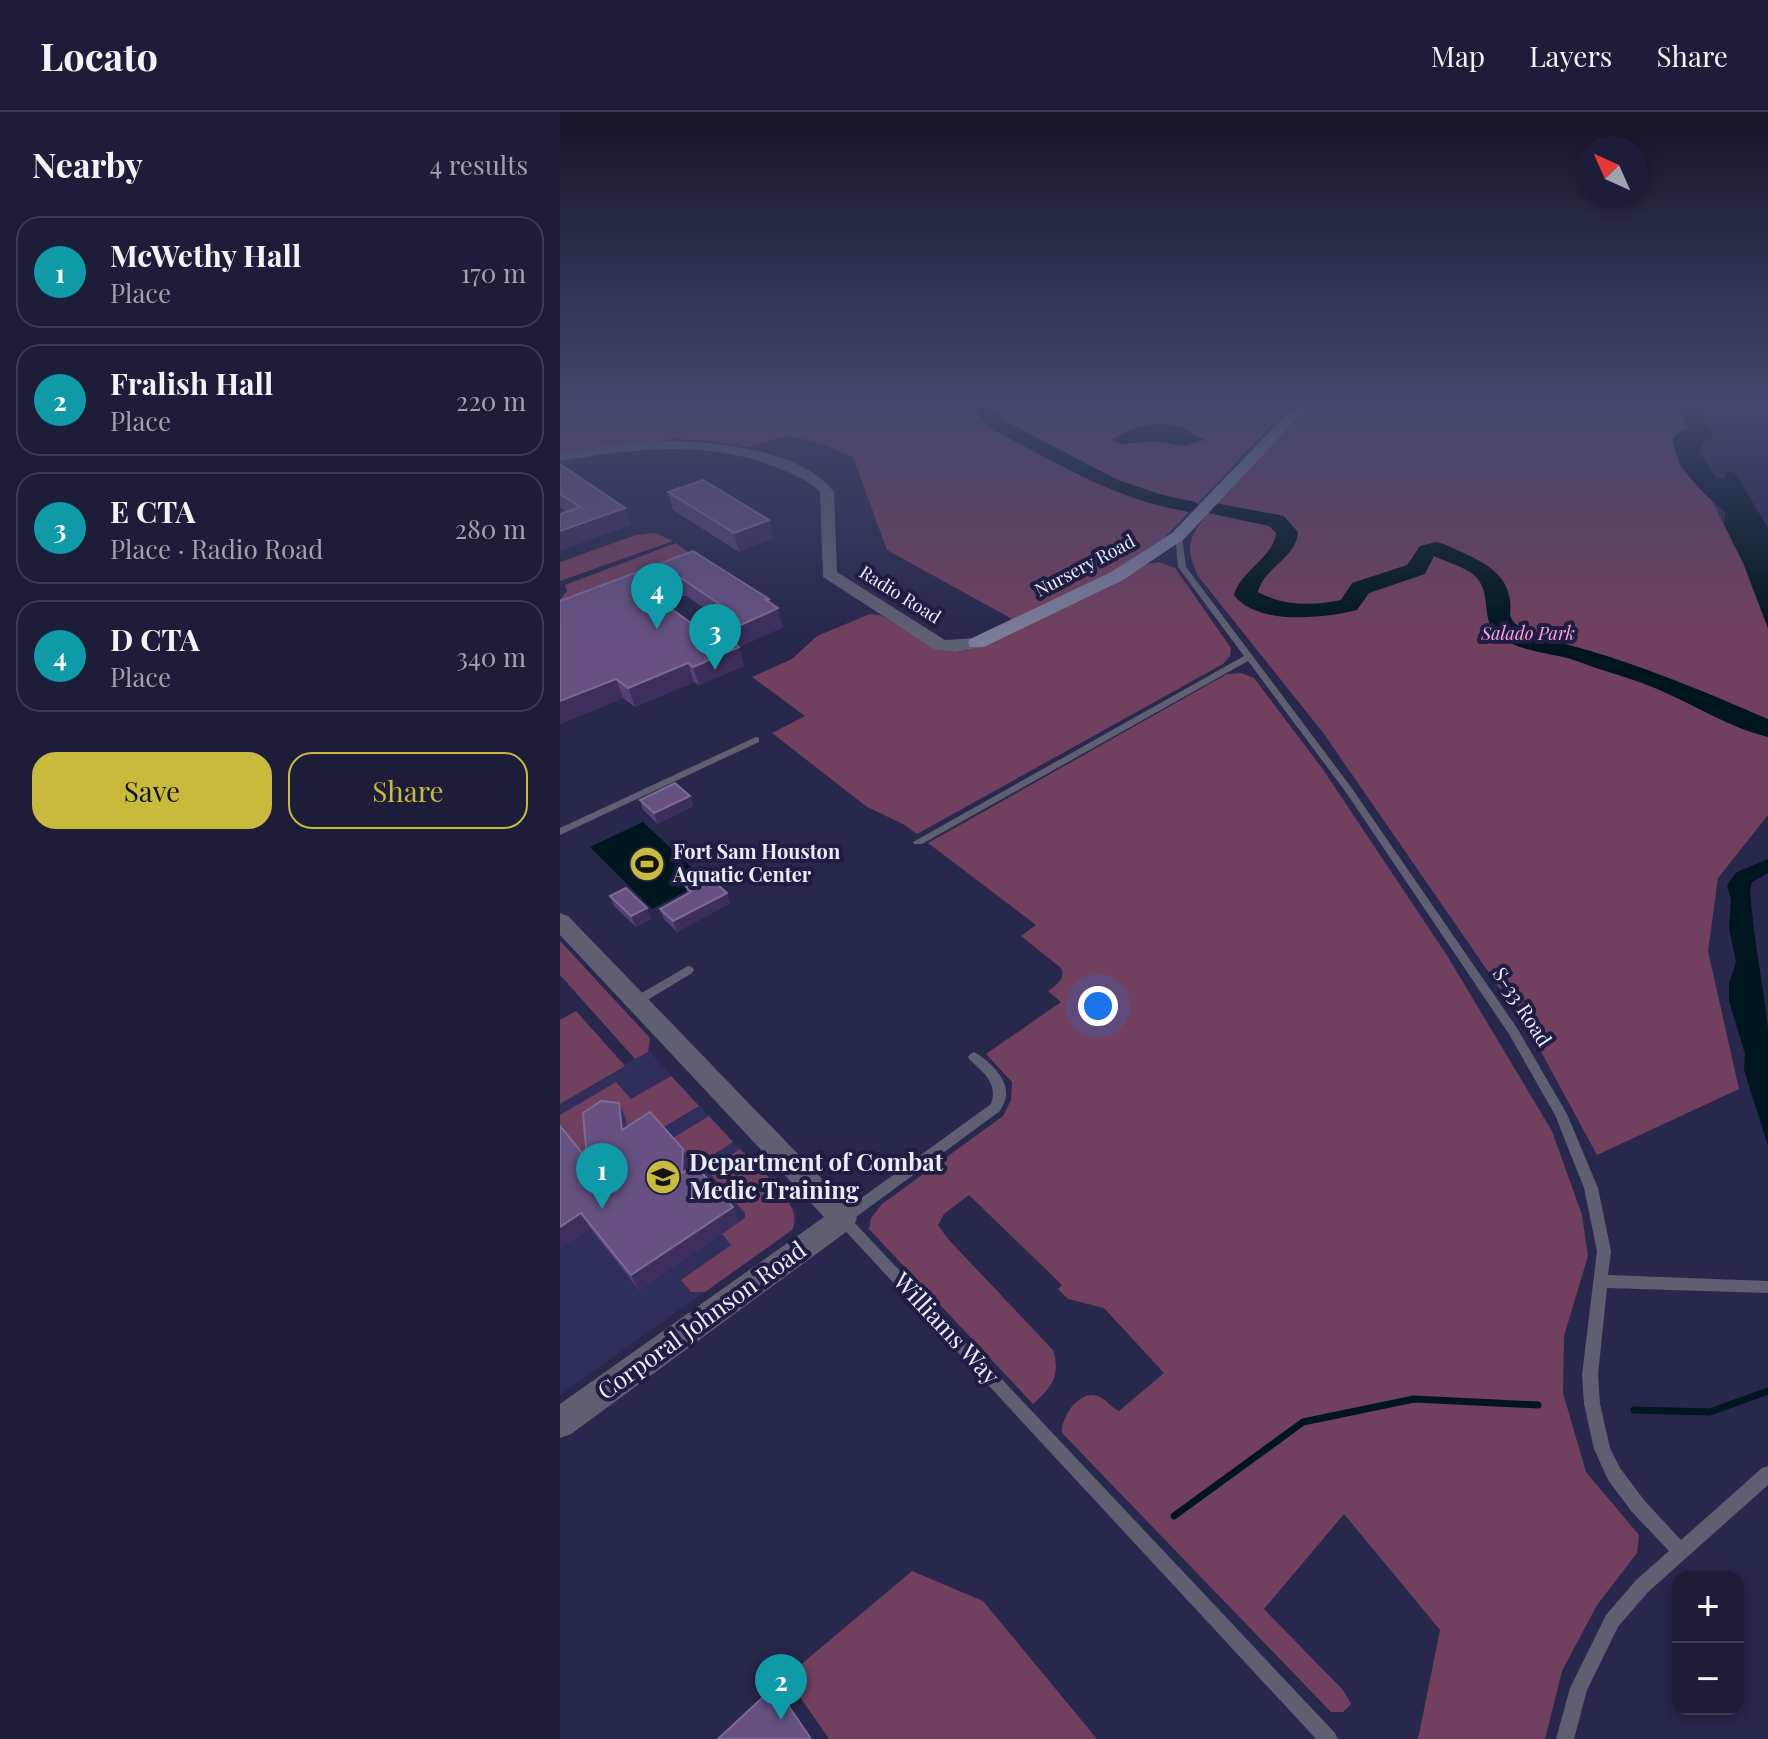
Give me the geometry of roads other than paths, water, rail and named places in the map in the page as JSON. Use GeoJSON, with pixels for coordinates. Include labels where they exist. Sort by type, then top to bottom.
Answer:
{"type":"FeatureCollection","features":[{"type":"Feature","properties":{"kind":"street","name":"Radio Road"},"geometry":{"type":"LineString","coordinates":[[819,482],[827,492],[829,574],[940,645],[956,647],[977,643]]}},
{"type":"Feature","properties":{"kind":"street","name":"Nursery Road"},"geometry":{"type":"LineString","coordinates":[[977,643],[1117,576],[1178,536],[1230,482]]}},
{"type":"Feature","properties":{"kind":"street","name":"Williams Way"},"geometry":{"type":"LineString","coordinates":[[560,921],[843,1219]]}},
{"type":"Feature","properties":{"kind":"street","name":"Corporal Johnson Road"},"geometry":{"type":"LineString","coordinates":[[560,1423],[843,1219]]}},
{"type":"Feature","properties":{"kind":"lane","name":"S-33 Road"},"geometry":{"type":"LineString","coordinates":[[1178,536],[1182,567],[1348,789],[1513,1031],[1549,1090],[1591,1188],[1604,1251],[1590,1375],[1592,1404],[1602,1449],[1614,1474],[1638,1506],[1681,1552]]}},
{"type":"Feature","properties":{"kind":"lane"},"geometry":{"type":"LineString","coordinates":[[918,842],[1248,657]]}},
{"type":"Feature","properties":{"kind":"lane"},"geometry":{"type":"LineString","coordinates":[[560,832],[756,740]]}},
{"type":"Feature","properties":{"kind":"lane"},"geometry":{"type":"LineString","coordinates":[[637,1001],[688,970]]}},
{"type":"Feature","properties":{"kind":"lane"},"geometry":{"type":"LineString","coordinates":[[843,1219],[996,1107],[1001,1094],[998,1081],[974,1057]]}},
{"type":"Feature","properties":{"kind":"lane","name":"Williams Way"},"geometry":{"type":"LineString","coordinates":[[843,1219],[1329,1739]]}},
{"type":"Feature","properties":{"kind":"lane"},"geometry":{"type":"LineString","coordinates":[[1602,1281],[1768,1287]]}},
{"type":"Feature","properties":{"kind":"lane"},"geometry":{"type":"LineString","coordinates":[[1565,1739],[1579,1688],[1612,1621],[1642,1586],[1768,1474]]}},
{"type":"Feature","properties":{"kind":"water"},"geometry":{"type":"Polygon","coordinates":[[[1694,482],[1740,482],[1768,528],[1768,628],[1744,565],[1724,524],[1725,512],[1694,482]]]}},
{"type":"Feature","properties":{"kind":"water","name":"Fort Sam Houston Aquatic Center"},"geometry":{"type":"Polygon","coordinates":[[[643,822],[706,881],[652,909],[590,847],[643,822]]]}},
{"type":"Feature","properties":{"kind":"water"},"geometry":{"type":"Polygon","coordinates":[[[1768,859],[1768,873],[1752,882],[1750,889],[1768,1029],[1768,1146],[1744,1070],[1745,1054],[1729,1001],[1729,984],[1736,962],[1729,928],[1731,900],[1727,885],[1737,872],[1768,859]]]}},
{"type":"Feature","properties":{"kind":"waterway"},"geometry":{"type":"LineString","coordinates":[[1107,482],[1160,501],[1189,506]]}},
{"type":"Feature","properties":{"kind":"waterway"},"geometry":{"type":"LineString","coordinates":[[1215,509],[1276,521],[1287,532],[1286,544],[1249,582],[1246,595],[1257,601],[1283,609],[1310,611],[1349,605],[1360,588],[1417,569],[1422,555],[1436,549],[1486,572],[1500,600],[1498,615],[1501,625],[1510,633],[1533,643],[1590,657],[1604,665],[1649,677],[1768,729]]}},
{"type":"Feature","properties":{"kind":"waterway"},"geometry":{"type":"LineString","coordinates":[[1634,1410],[1710,1412],[1768,1391]]}},
{"type":"Feature","properties":{"kind":"waterway"},"geometry":{"type":"LineString","coordinates":[[1174,1516],[1303,1422],[1414,1399],[1538,1405]]}},
{"type":"Feature","properties":{"kind":"place","name":"D CTA"},"geometry":{"type":"Point","coordinates":[657,629]}},
{"type":"Feature","properties":{"kind":"place","name":"E CTA"},"geometry":{"type":"Point","coordinates":[715,670]}},
{"type":"Feature","properties":{"kind":"place","name":"Fort Sam Houston Aquatic Center"},"geometry":{"type":"Point","coordinates":[647,864]}},
{"type":"Feature","properties":{"kind":"place","name":"Department of Combat Medic Training"},"geometry":{"type":"Point","coordinates":[663,1177]}},
{"type":"Feature","properties":{"kind":"place","name":"McWethy Hall"},"geometry":{"type":"Point","coordinates":[602,1209]}},
{"type":"Feature","properties":{"kind":"place","name":"Fralish Hall"},"geometry":{"type":"Point","coordinates":[781,1720]}},
{"type":"Feature","properties":{"kind":"park label","name":"Salado Park"},"geometry":{"type":"Point","coordinates":[1528,634]}}]}
